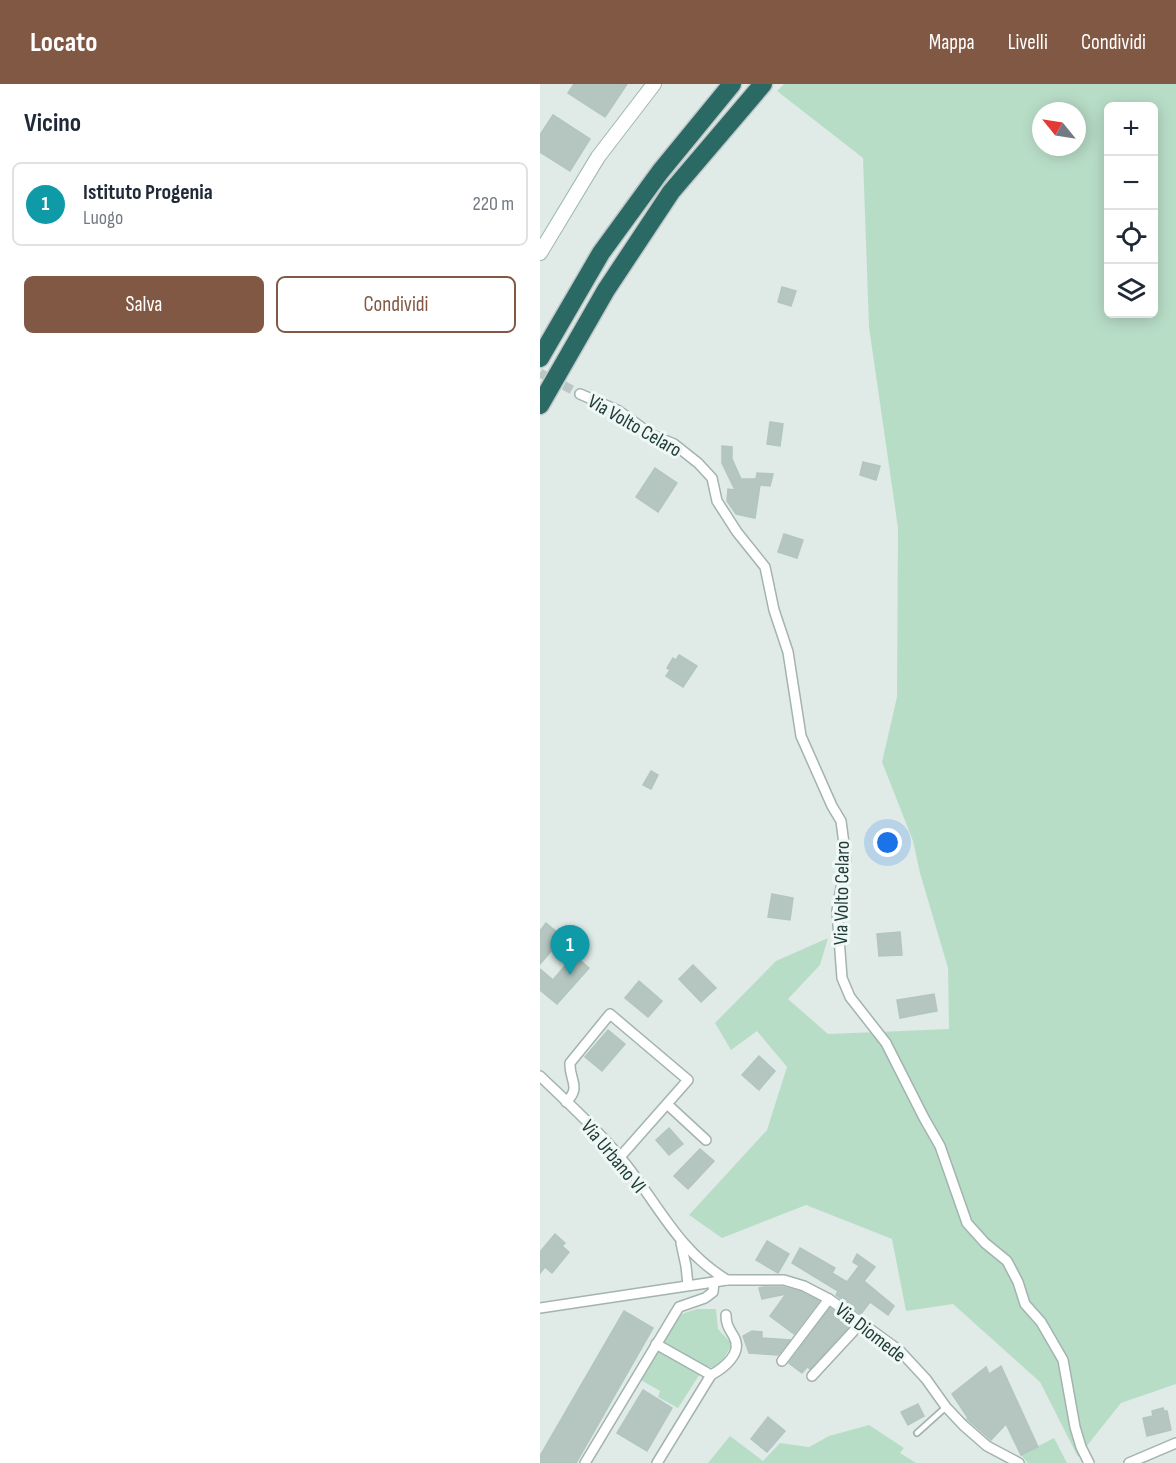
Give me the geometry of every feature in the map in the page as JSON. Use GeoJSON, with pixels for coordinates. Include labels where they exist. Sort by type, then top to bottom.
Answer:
{"type":"FeatureCollection","features":[{"type":"Feature","properties":{"kind":"highway"},"geometry":{"type":"LineString","coordinates":[[540,358],[601,253],[660,172],[732,84]]}},
{"type":"Feature","properties":{"kind":"highway"},"geometry":{"type":"LineString","coordinates":[[540,405],[606,290],[671,192],[763,84]]}},
{"type":"Feature","properties":{"kind":"main road"},"geometry":{"type":"LineString","coordinates":[[540,253],[598,157],[654,84]]}},
{"type":"Feature","properties":{"kind":"street","name":"Via Volto Celaro"},"geometry":{"type":"LineString","coordinates":[[580,394],[620,411],[652,435],[674,444],[698,463],[712,478],[717,501],[737,532],[765,567],[774,610],[789,652],[801,736],[841,821],[846,859],[837,911],[842,978],[850,997],[886,1043],[940,1146],[967,1223],[985,1243],[1007,1261],[1018,1282],[1025,1304],[1041,1322],[1063,1360],[1075,1427],[1089,1463]]}},
{"type":"Feature","properties":{"kind":"street"},"geometry":{"type":"LineString","coordinates":[[566,1102],[575,1089],[570,1063],[610,1014],[688,1080],[620,1157]]}},
{"type":"Feature","properties":{"kind":"street","name":"Via Urbano VI"},"geometry":{"type":"LineString","coordinates":[[540,1076],[620,1157],[681,1242],[711,1270],[727,1280]]}},
{"type":"Feature","properties":{"kind":"street"},"geometry":{"type":"LineString","coordinates":[[667,1104],[706,1140]]}},
{"type":"Feature","properties":{"kind":"street","name":"Via Urbano VI"},"geometry":{"type":"LineString","coordinates":[[681,1242],[687,1266],[688,1285]]}},
{"type":"Feature","properties":{"kind":"street","name":"Via Diomede"},"geometry":{"type":"LineString","coordinates":[[540,1308],[727,1280],[784,1280],[804,1286],[829,1299],[900,1351],[926,1379],[946,1407],[987,1446],[1018,1463]]}},
{"type":"Feature","properties":{"kind":"street"},"geometry":{"type":"LineString","coordinates":[[585,1463],[679,1307],[705,1298],[713,1292],[714,1282]]}},
{"type":"Feature","properties":{"kind":"street"},"geometry":{"type":"LineString","coordinates":[[782,1361],[829,1299]]}},
{"type":"Feature","properties":{"kind":"street"},"geometry":{"type":"LineString","coordinates":[[657,1463],[711,1375],[723,1369],[736,1348],[736,1339],[726,1326],[726,1315]]}},
{"type":"Feature","properties":{"kind":"street"},"geometry":{"type":"LineString","coordinates":[[812,1376],[861,1323]]}},
{"type":"Feature","properties":{"kind":"street"},"geometry":{"type":"LineString","coordinates":[[656,1344],[711,1375]]}},
{"type":"Feature","properties":{"kind":"street"},"geometry":{"type":"LineString","coordinates":[[1129,1463],[1176,1443]]}},
{"type":"Feature","properties":{"kind":"lane"},"geometry":{"type":"LineString","coordinates":[[917,1433],[946,1407]]}},
{"type":"Feature","properties":{"kind":"green space"},"geometry":{"type":"Polygon","coordinates":[[[784,84],[1176,84],[1176,1384],[1121,1403],[1078,1457],[1040,1382],[953,1304],[906,1311],[892,1239],[806,1205],[722,1238],[689,1215],[767,1130],[787,1067],[757,1031],[731,1050],[715,1023],[776,961],[828,938],[820,965],[788,999],[828,1034],[949,1029],[948,968],[913,841],[882,762],[897,697],[898,528],[869,327],[863,158],[777,91],[784,84]]]}},
{"type":"Feature","properties":{"kind":"green space"},"geometry":{"type":"Polygon","coordinates":[[[697,1309],[716,1309],[718,1329],[732,1344],[720,1365],[714,1368],[705,1366],[678,1408],[658,1397],[660,1391],[641,1380],[677,1318],[697,1309]]]}},
{"type":"Feature","properties":{"kind":"green space"},"geometry":{"type":"Polygon","coordinates":[[[869,1425],[904,1448],[900,1453],[916,1463],[708,1463],[730,1436],[763,1461],[780,1443],[809,1447],[829,1436],[869,1425]]]}},
{"type":"Feature","properties":{"kind":"green space"},"geometry":{"type":"Polygon","coordinates":[[[1054,1438],[1067,1463],[1028,1463],[1021,1455],[1054,1438]]]}},
{"type":"Feature","properties":{"kind":"building"},"geometry":{"type":"Polygon","coordinates":[[[574,84],[627,84],[605,117],[568,93],[574,84]]]}},
{"type":"Feature","properties":{"kind":"building"},"geometry":{"type":"Polygon","coordinates":[[[553,115],[590,139],[570,171],[540,152],[540,135],[553,115]]]}},
{"type":"Feature","properties":{"kind":"building"},"geometry":{"type":"Polygon","coordinates":[[[782,287],[796,291],[791,306],[778,302],[782,287]]]}},
{"type":"Feature","properties":{"kind":"building"},"geometry":{"type":"Polygon","coordinates":[[[770,422],[783,424],[780,446],[767,444],[770,422]]]}},
{"type":"Feature","properties":{"kind":"building"},"geometry":{"type":"Polygon","coordinates":[[[722,446],[732,447],[732,459],[741,479],[756,479],[757,473],[773,474],[770,486],[760,485],[755,518],[736,514],[727,501],[728,489],[735,490],[722,463],[722,446]]]}},
{"type":"Feature","properties":{"kind":"building"},"geometry":{"type":"Polygon","coordinates":[[[863,462],[880,466],[876,480],[860,475],[863,462]]]}},
{"type":"Feature","properties":{"kind":"building"},"geometry":{"type":"Polygon","coordinates":[[[655,468],[677,483],[658,512],[636,497],[655,468]]]}},
{"type":"Feature","properties":{"kind":"building"},"geometry":{"type":"Polygon","coordinates":[[[784,534],[803,540],[797,558],[778,552],[784,534]]]}},
{"type":"Feature","properties":{"kind":"building"},"geometry":{"type":"Polygon","coordinates":[[[679,655],[697,666],[683,687],[666,676],[670,670],[667,668],[673,658],[676,660],[679,655]]]}},
{"type":"Feature","properties":{"kind":"building"},"geometry":{"type":"Polygon","coordinates":[[[651,771],[658,775],[651,789],[643,785],[651,771]]]}},
{"type":"Feature","properties":{"kind":"building"},"geometry":{"type":"Polygon","coordinates":[[[772,894],[793,898],[790,920],[768,917],[772,894]]]}},
{"type":"Feature","properties":{"kind":"building"},"geometry":{"type":"Polygon","coordinates":[[[546,923],[563,937],[540,964],[540,931],[546,923]]]}},
{"type":"Feature","properties":{"kind":"building"},"geometry":{"type":"Polygon","coordinates":[[[900,932],[902,955],[879,956],[877,934],[900,932]]]}},
{"type":"Feature","properties":{"kind":"building"},"geometry":{"type":"Polygon","coordinates":[[[574,955],[589,968],[557,1004],[540,990],[540,969],[553,980],[574,955]]]}},
{"type":"Feature","properties":{"kind":"building"},"geometry":{"type":"Polygon","coordinates":[[[693,965],[716,988],[701,1002],[679,979],[693,965]]]}},
{"type":"Feature","properties":{"kind":"building"},"geometry":{"type":"Polygon","coordinates":[[[639,981],[662,1001],[648,1017],[625,998],[639,981]]]}},
{"type":"Feature","properties":{"kind":"building"},"geometry":{"type":"Polygon","coordinates":[[[934,994],[937,1011],[900,1018],[897,1000],[934,994]]]}},
{"type":"Feature","properties":{"kind":"building"},"geometry":{"type":"Polygon","coordinates":[[[608,1030],[625,1044],[602,1071],[585,1057],[608,1030]]]}},
{"type":"Feature","properties":{"kind":"building"},"geometry":{"type":"Polygon","coordinates":[[[759,1056],[775,1071],[759,1090],[742,1075],[759,1056]]]}},
{"type":"Feature","properties":{"kind":"building"},"geometry":{"type":"Polygon","coordinates":[[[669,1128],[683,1144],[669,1155],[656,1140],[669,1128]]]}},
{"type":"Feature","properties":{"kind":"building"},"geometry":{"type":"Polygon","coordinates":[[[700,1149],[714,1161],[688,1189],[674,1176],[700,1149]]]}},
{"type":"Feature","properties":{"kind":"building"},"geometry":{"type":"Polygon","coordinates":[[[555,1234],[565,1243],[562,1246],[569,1252],[552,1273],[545,1267],[540,1273],[540,1252],[555,1234]]]}},
{"type":"Feature","properties":{"kind":"building"},"geometry":{"type":"Polygon","coordinates":[[[767,1241],[789,1254],[778,1273],[756,1260],[767,1241]]]}},
{"type":"Feature","properties":{"kind":"building"},"geometry":{"type":"Polygon","coordinates":[[[800,1248],[835,1268],[832,1273],[847,1282],[859,1266],[853,1262],[857,1254],[875,1267],[864,1281],[894,1306],[888,1315],[870,1302],[861,1314],[836,1295],[838,1291],[792,1263],[800,1248]]]}},
{"type":"Feature","properties":{"kind":"building"},"geometry":{"type":"Polygon","coordinates":[[[783,1287],[801,1292],[819,1301],[794,1334],[770,1316],[786,1294],[762,1299],[759,1288],[783,1287]]]}},
{"type":"Feature","properties":{"kind":"building"},"geometry":{"type":"Polygon","coordinates":[[[830,1308],[851,1324],[810,1369],[807,1367],[802,1373],[789,1363],[830,1308]]]}},
{"type":"Feature","properties":{"kind":"building"},"geometry":{"type":"Polygon","coordinates":[[[624,1311],[653,1328],[576,1463],[540,1463],[540,1456],[624,1311]]]}},
{"type":"Feature","properties":{"kind":"building"},"geometry":{"type":"Polygon","coordinates":[[[752,1331],[762,1332],[762,1338],[790,1340],[778,1355],[749,1353],[743,1336],[752,1331]]]}},
{"type":"Feature","properties":{"kind":"building"},"geometry":{"type":"Polygon","coordinates":[[[1001,1366],[1038,1447],[1021,1455],[1006,1424],[991,1440],[967,1419],[952,1394],[986,1367],[989,1374],[1001,1366]]]}},
{"type":"Feature","properties":{"kind":"building"},"geometry":{"type":"Polygon","coordinates":[[[643,1390],[672,1408],[647,1451],[617,1433],[643,1390]]]}},
{"type":"Feature","properties":{"kind":"building"},"geometry":{"type":"Polygon","coordinates":[[[918,1404],[924,1416],[908,1425],[901,1412],[918,1404]]]}},
{"type":"Feature","properties":{"kind":"building"},"geometry":{"type":"Polygon","coordinates":[[[1163,1408],[1167,1411],[1171,1430],[1147,1436],[1143,1418],[1153,1416],[1152,1411],[1163,1408]]]}},
{"type":"Feature","properties":{"kind":"building"},"geometry":{"type":"Polygon","coordinates":[[[768,1417],[785,1431],[767,1452],[751,1439],[768,1417]]]}},
{"type":"Feature","properties":{"kind":"tunnel"},"geometry":{"type":"LineString","coordinates":[[540,373],[580,394]]}},
{"type":"Feature","properties":{"kind":"place","name":"Istituto Progenia"},"geometry":{"type":"Point","coordinates":[570,975]}}]}
